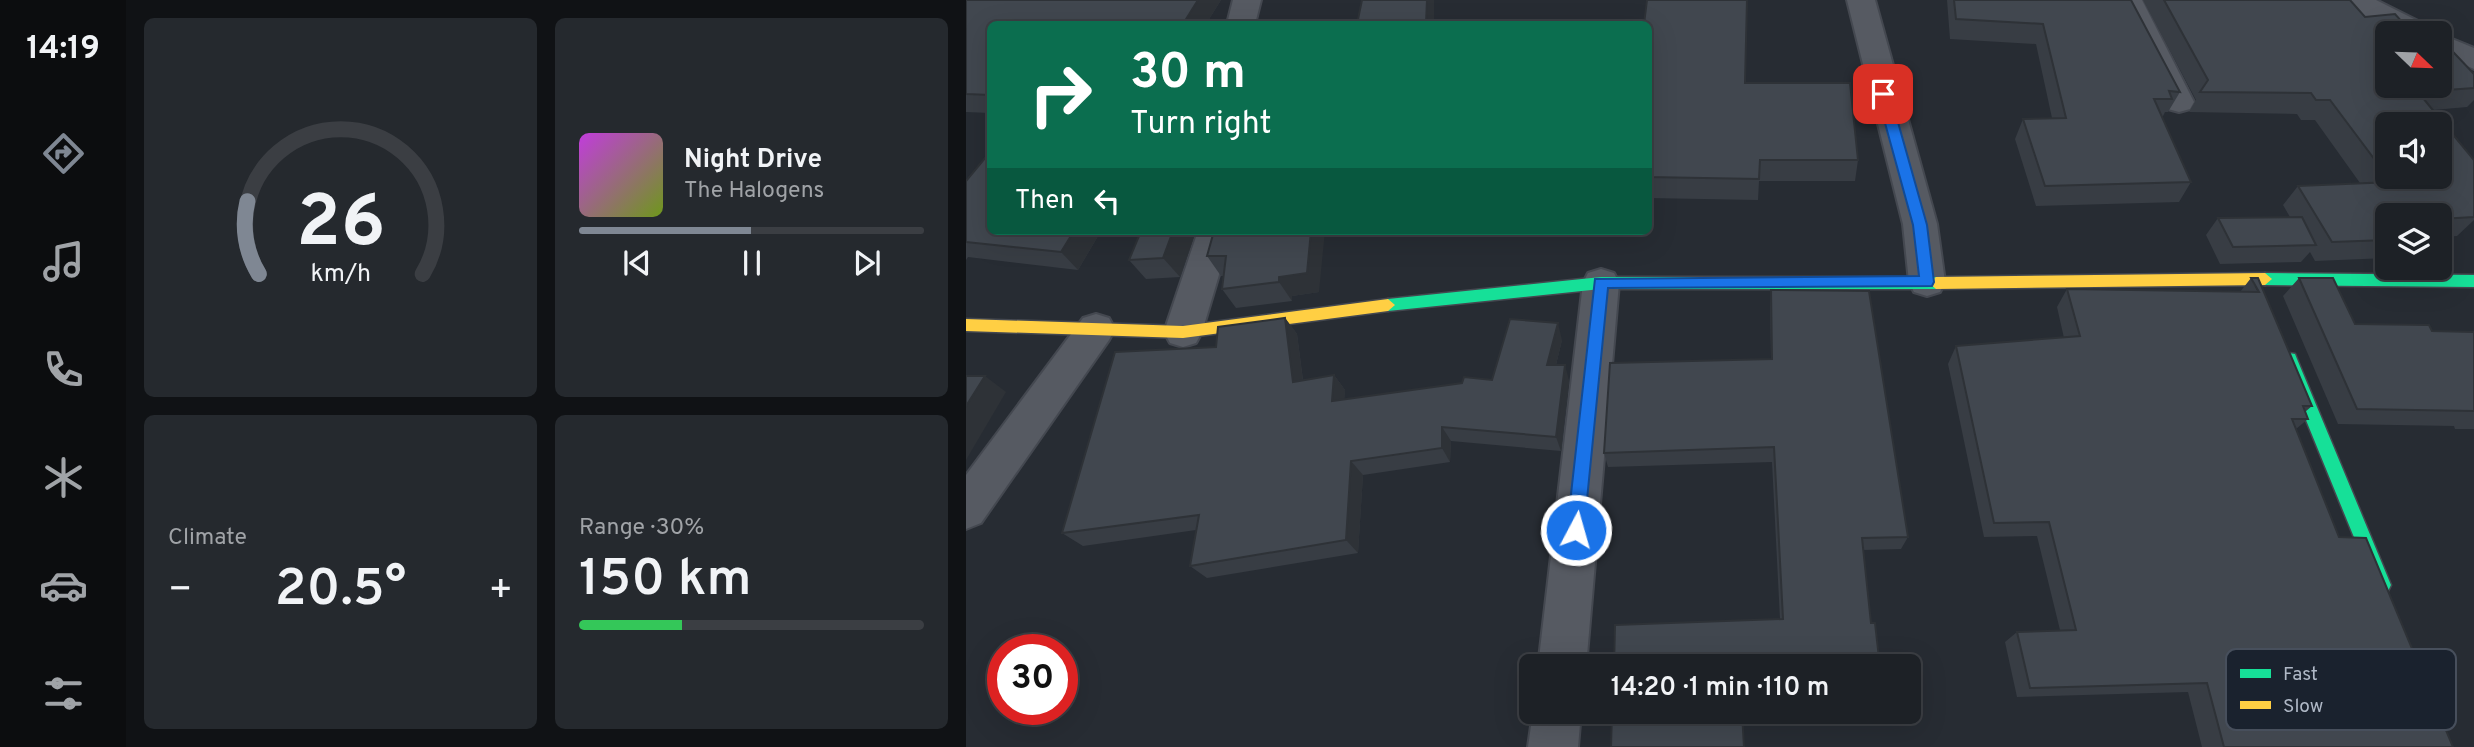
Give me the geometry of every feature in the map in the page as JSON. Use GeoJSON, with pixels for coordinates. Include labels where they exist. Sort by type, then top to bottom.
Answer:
{"type":"FeatureCollection","features":[{"type":"Feature","properties":{"kind":"street"},"geometry":{"type":"LineString","coordinates":[[1242,21],[1247,0]]}},
{"type":"Feature","properties":{"kind":"street"},"geometry":{"type":"LineString","coordinates":[[1861,0],[1920,225],[1927,282]]}},
{"type":"Feature","properties":{"kind":"street"},"geometry":{"type":"LineString","coordinates":[[2127,0],[2179,102]]}},
{"type":"Feature","properties":{"kind":"street"},"geometry":{"type":"LineString","coordinates":[[2355,0],[2396,21]]}},
{"type":"Feature","properties":{"kind":"street"},"geometry":{"type":"LineString","coordinates":[[2452,49],[2474,60]]}},
{"type":"Feature","properties":{"kind":"street"},"geometry":{"type":"LineString","coordinates":[[1184,332],[1213,235]]}},
{"type":"Feature","properties":{"kind":"street"},"geometry":{"type":"LineString","coordinates":[[966,325],[1184,332],[1391,305],[1601,283],[1927,282],[2259,286],[2327,278],[2474,281]]}},
{"type":"Feature","properties":{"kind":"street"},"geometry":{"type":"LineString","coordinates":[[1563,654],[1601,283]]}},
{"type":"Feature","properties":{"kind":"street"},"geometry":{"type":"LineString","coordinates":[[966,509],[1096,329]]}},
{"type":"Feature","properties":{"kind":"street"},"geometry":{"type":"LineString","coordinates":[[2282,343],[2386,596]]}},
{"type":"Feature","properties":{"kind":"street"},"geometry":{"type":"LineString","coordinates":[[1553,747],[1556,724]]}},
{"type":"Feature","properties":{"kind":"building"},"geometry":{"type":"Polygon","coordinates":[[[966,0],[1198,0],[1185,21],[987,21],[987,95],[966,94],[966,0]]]}},
{"type":"Feature","properties":{"kind":"building"},"geometry":{"type":"Polygon","coordinates":[[[1362,0],[1427,0],[1426,21],[1358,21],[1362,0]]]}},
{"type":"Feature","properties":{"kind":"building"},"geometry":{"type":"Polygon","coordinates":[[[1647,0],[1747,0],[1745,83],[1850,83],[1858,160],[1760,160],[1759,179],[1652,177],[1652,21],[1644,21],[1647,0]]]}},
{"type":"Feature","properties":{"kind":"building"},"geometry":{"type":"Polygon","coordinates":[[[1954,0],[2131,0],[2180,92],[2169,91],[2172,99],[2154,99],[2191,182],[2045,186],[2023,119],[2066,118],[2043,24],[1956,19],[1954,0]]]}},
{"type":"Feature","properties":{"kind":"building"},"geometry":{"type":"Polygon","coordinates":[[[2164,0],[2350,0],[2365,17],[2395,14],[2401,21],[2375,21],[2375,98],[2423,98],[2434,112],[2375,112],[2375,160],[2330,100],[2316,100],[2311,93],[2200,92],[2208,80],[2164,0]]]}},
{"type":"Feature","properties":{"kind":"building"},"geometry":{"type":"Polygon","coordinates":[[[2452,51],[2474,74],[2474,88],[2452,90],[2452,51]]]}},
{"type":"Feature","properties":{"kind":"building"},"geometry":{"type":"Polygon","coordinates":[[[2452,133],[2474,160],[2474,217],[2452,218],[2452,203],[2375,203],[2375,240],[2332,242],[2298,186],[2375,183],[2375,189],[2452,189],[2452,133]]]}},
{"type":"Feature","properties":{"kind":"building"},"geometry":{"type":"Polygon","coordinates":[[[987,156],[987,235],[1072,235],[1061,252],[966,242],[966,181],[987,156]]]}},
{"type":"Feature","properties":{"kind":"building"},"geometry":{"type":"Polygon","coordinates":[[[2302,217],[2316,245],[2233,247],[2218,218],[2302,217]]]}},
{"type":"Feature","properties":{"kind":"building"},"geometry":{"type":"Polygon","coordinates":[[[1139,235],[1172,235],[1163,258],[1129,260],[1139,235]]]}},
{"type":"Feature","properties":{"kind":"building"},"geometry":{"type":"Polygon","coordinates":[[[1213,235],[1311,235],[1307,273],[1279,277],[1279,282],[1222,289],[1226,256],[1207,256],[1213,235]]]}},
{"type":"Feature","properties":{"kind":"building"},"geometry":{"type":"Polygon","coordinates":[[[2251,278],[2258,278],[2312,406],[2303,406],[2308,419],[2292,419],[2339,537],[2366,538],[2412,649],[2226,649],[2226,730],[2446,730],[2453,747],[2224,747],[2207,683],[2030,688],[2017,632],[2076,630],[2049,522],[1994,523],[1956,346],[2080,336],[2067,289],[2259,292],[2251,278]]]}},
{"type":"Feature","properties":{"kind":"building"},"geometry":{"type":"Polygon","coordinates":[[[2299,278],[2333,278],[2355,324],[2429,325],[2432,331],[2474,332],[2474,411],[2357,409],[2299,278]]]}},
{"type":"Feature","properties":{"kind":"building"},"geometry":{"type":"Polygon","coordinates":[[[1771,290],[1869,291],[1908,537],[1862,538],[1871,623],[1875,623],[1879,654],[1614,654],[1615,625],[1783,619],[1774,447],[1604,453],[1610,363],[1772,359],[1771,290]]]}},
{"type":"Feature","properties":{"kind":"building"},"geometry":{"type":"Polygon","coordinates":[[[1285,318],[1293,382],[1334,375],[1332,401],[1462,383],[1464,377],[1492,380],[1510,319],[1558,323],[1547,365],[1565,365],[1556,437],[1442,427],[1442,448],[1351,461],[1346,540],[1190,566],[1199,515],[1062,533],[1115,352],[1216,347],[1218,327],[1285,318]]]}},
{"type":"Feature","properties":{"kind":"building"},"geometry":{"type":"Polygon","coordinates":[[[966,376],[985,376],[966,406],[966,376]]]}},
{"type":"Feature","properties":{"kind":"building"},"geometry":{"type":"Polygon","coordinates":[[[1612,724],[1743,724],[1744,747],[1611,747],[1612,724]]]}},
{"type":"Feature","properties":{"kind":"traffic: fast"},"geometry":{"type":"LineString","coordinates":[[2265,279],[2474,281]]}},
{"type":"Feature","properties":{"kind":"traffic: fast"},"geometry":{"type":"LineString","coordinates":[[1388,305],[1601,283],[1936,283]]}},
{"type":"Feature","properties":{"kind":"traffic: fast"},"geometry":{"type":"LineString","coordinates":[[2289,359],[2382,585]]}},
{"type":"Feature","properties":{"kind":"traffic: slow"},"geometry":{"type":"LineString","coordinates":[[1936,283],[2265,279]]}},
{"type":"Feature","properties":{"kind":"traffic: slow"},"geometry":{"type":"LineString","coordinates":[[966,325],[1183,332],[1388,305]]}},
{"type":"Feature","properties":{"kind":"route"},"geometry":{"type":"LineString","coordinates":[[1576,530],[1601,283],[1927,282],[1920,225],[1883,94]]}}]}
